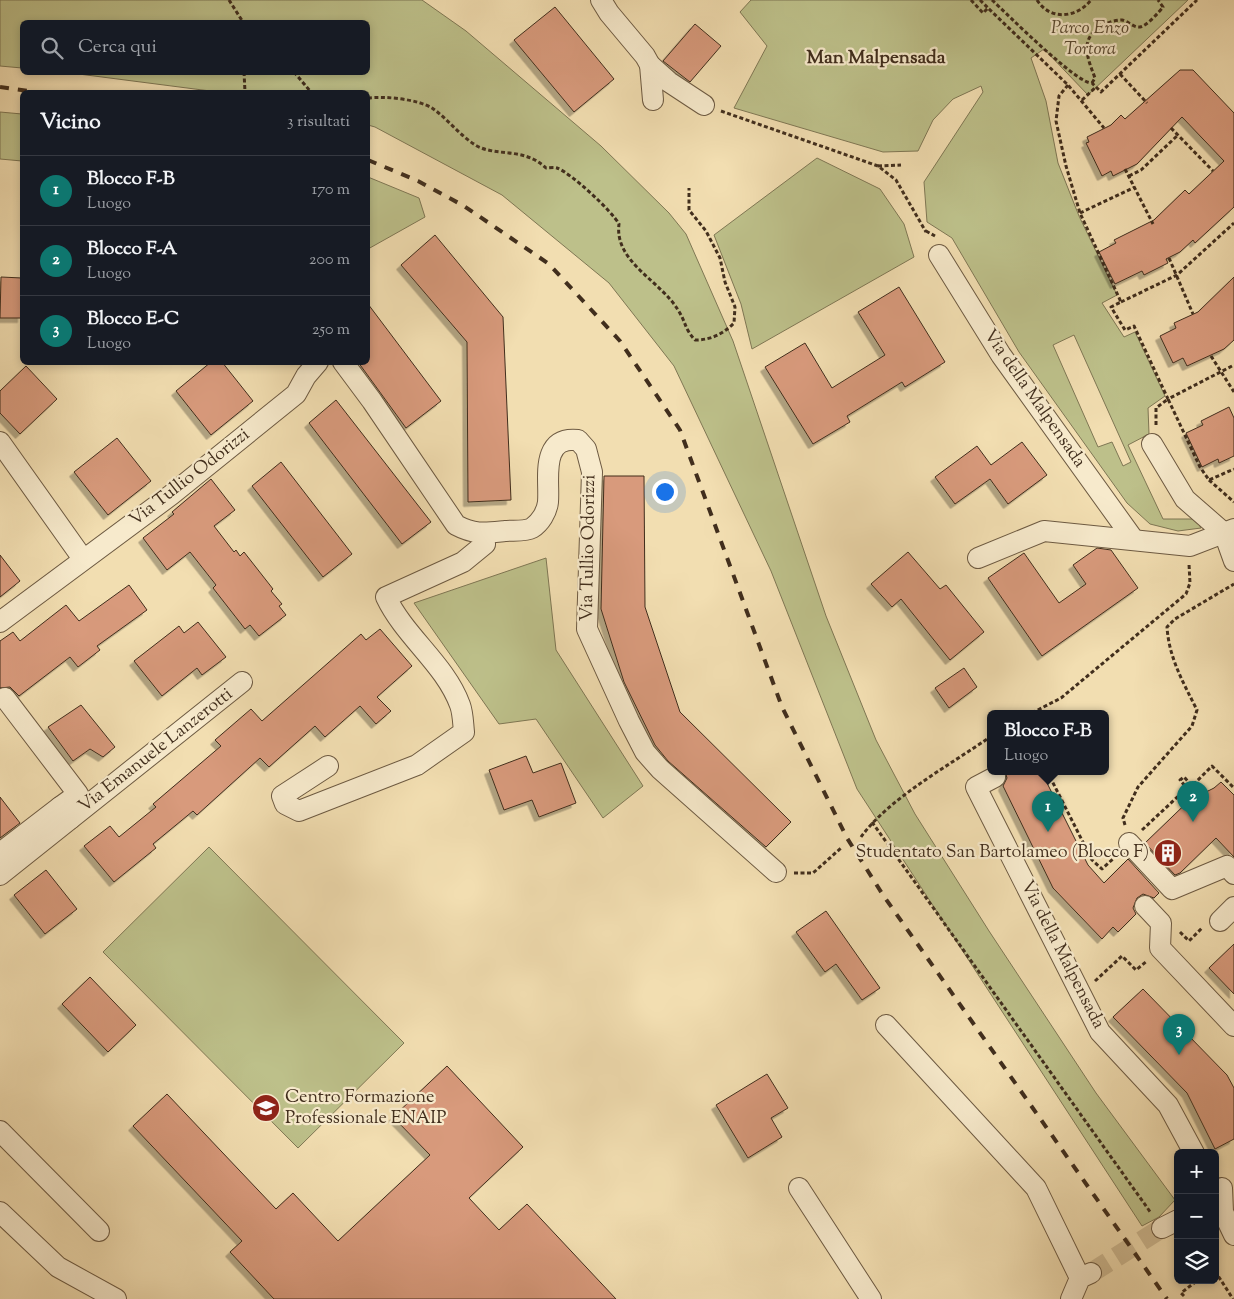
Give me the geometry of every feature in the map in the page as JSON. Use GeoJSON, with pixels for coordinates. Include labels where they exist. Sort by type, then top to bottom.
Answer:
{"type":"FeatureCollection","features":[{"type":"Feature","properties":{"kind":"street"},"geometry":{"type":"LineString","coordinates":[[601,0],[650,65],[669,82],[704,105]]}},
{"type":"Feature","properties":{"kind":"street"},"geometry":{"type":"LineString","coordinates":[[650,65],[653,100]]}},
{"type":"Feature","properties":{"kind":"street","name":"Via della Malpensada"},"geometry":{"type":"LineString","coordinates":[[939,255],[1001,355],[1134,540]]}},
{"type":"Feature","properties":{"kind":"street"},"geometry":{"type":"LineString","coordinates":[[295,365],[296,394]]}},
{"type":"Feature","properties":{"kind":"street","name":"Via Tullio Odorizzi"},"geometry":{"type":"LineString","coordinates":[[0,622],[171,495],[296,394],[306,376],[315,365]]}},
{"type":"Feature","properties":{"kind":"street","name":"Via Tullio Odorizzi"},"geometry":{"type":"LineString","coordinates":[[345,365],[372,401],[456,525],[472,533],[530,529],[541,519],[548,503],[546,473],[551,455],[559,444],[571,439],[578,440],[586,449],[592,472],[588,628],[625,712],[644,752],[776,872]]}},
{"type":"Feature","properties":{"kind":"street"},"geometry":{"type":"LineString","coordinates":[[1154,438],[1185,499],[1229,531],[1234,561]]}},
{"type":"Feature","properties":{"kind":"street"},"geometry":{"type":"LineString","coordinates":[[0,442],[83,559]]}},
{"type":"Feature","properties":{"kind":"street"},"geometry":{"type":"LineString","coordinates":[[978,558],[1044,531],[1190,546],[1229,531]]}},
{"type":"Feature","properties":{"kind":"street"},"geometry":{"type":"LineString","coordinates":[[328,766],[282,796],[285,804],[299,812],[380,781],[417,765],[464,732],[461,706],[449,682],[396,616],[386,597],[463,562],[485,544],[483,533]]}},
{"type":"Feature","properties":{"kind":"street","name":"Via Emanuele Lanzerotti"},"geometry":{"type":"LineString","coordinates":[[0,852],[65,813],[242,682]]}},
{"type":"Feature","properties":{"kind":"street","name":"Via Emanuele Lanzerotti"},"geometry":{"type":"LineString","coordinates":[[0,875],[65,813],[78,794],[5,698]]}},
{"type":"Feature","properties":{"kind":"street","name":"Via della Malpensada"},"geometry":{"type":"LineString","coordinates":[[995,776],[976,787],[1100,1032],[1168,1105],[1192,1149]]}},
{"type":"Feature","properties":{"kind":"street"},"geometry":{"type":"LineString","coordinates":[[1125,847],[1172,889],[1226,866],[1234,874]]}},
{"type":"Feature","properties":{"kind":"street"},"geometry":{"type":"LineString","coordinates":[[1145,906],[1161,923],[1160,948],[1234,1026]]}},
{"type":"Feature","properties":{"kind":"street"},"geometry":{"type":"LineString","coordinates":[[886,1025],[1036,1188],[1086,1275],[1071,1299]]}},
{"type":"Feature","properties":{"kind":"street"},"geometry":{"type":"LineString","coordinates":[[0,1131],[99,1231]]}},
{"type":"Feature","properties":{"kind":"street"},"geometry":{"type":"LineString","coordinates":[[799,1188],[871,1299]]}},
{"type":"Feature","properties":{"kind":"street"},"geometry":{"type":"LineString","coordinates":[[1221,1188],[1223,1212],[1234,1235]]}},
{"type":"Feature","properties":{"kind":"street"},"geometry":{"type":"LineString","coordinates":[[0,1212],[58,1267],[116,1299]]}},
{"type":"Feature","properties":{"kind":"path"},"geometry":{"type":"LineString","coordinates":[[229,0],[242,20]]}},
{"type":"Feature","properties":{"kind":"path"},"geometry":{"type":"LineString","coordinates":[[971,0],[983,13],[988,8]]}},
{"type":"Feature","properties":{"kind":"path"},"geometry":{"type":"LineString","coordinates":[[980,0],[1068,85],[1104,128]]}},
{"type":"Feature","properties":{"kind":"path"},"geometry":{"type":"LineString","coordinates":[[992,0],[1059,62],[1086,82],[1092,83],[1101,92],[1197,0]]}},
{"type":"Feature","properties":{"kind":"path"},"geometry":{"type":"LineString","coordinates":[[1037,0],[1043,8],[1056,13],[1072,15],[1086,7],[1091,0]]}},
{"type":"Feature","properties":{"kind":"path"},"geometry":{"type":"LineString","coordinates":[[1092,83],[1094,78],[1086,50],[1086,43],[1092,32],[1113,22],[1123,20],[1136,27],[1142,26],[1162,7],[1158,0]]}},
{"type":"Feature","properties":{"kind":"path"},"geometry":{"type":"LineString","coordinates":[[1120,74],[1147,103]]}},
{"type":"Feature","properties":{"kind":"path"},"geometry":{"type":"LineString","coordinates":[[244,75],[245,90]]}},
{"type":"Feature","properties":{"kind":"path"},"geometry":{"type":"LineString","coordinates":[[297,75],[309,90]]}},
{"type":"Feature","properties":{"kind":"path"},"geometry":{"type":"LineString","coordinates":[[1068,85],[1058,96],[1056,121],[1066,166],[1080,213],[1121,302]]}},
{"type":"Feature","properties":{"kind":"path"},"geometry":{"type":"LineString","coordinates":[[1082,100],[1096,87]]}},
{"type":"Feature","properties":{"kind":"path"},"geometry":{"type":"LineString","coordinates":[[370,98],[382,96],[431,107],[478,146],[520,154],[540,162],[546,168],[557,168],[581,185],[616,219],[619,224],[618,235],[627,257],[661,289],[679,311],[686,330],[695,340],[706,340],[725,332],[734,324],[736,307],[725,282],[720,258],[706,231],[689,210],[688,188]]}},
{"type":"Feature","properties":{"kind":"path"},"geometry":{"type":"LineString","coordinates":[[704,105],[878,166],[896,180],[939,255]]}},
{"type":"Feature","properties":{"kind":"path"},"geometry":{"type":"LineString","coordinates":[[1172,128],[1213,171]]}},
{"type":"Feature","properties":{"kind":"path"},"geometry":{"type":"LineString","coordinates":[[1129,176],[1142,170],[1178,135]]}},
{"type":"Feature","properties":{"kind":"path"},"geometry":{"type":"LineString","coordinates":[[878,166],[901,165]]}},
{"type":"Feature","properties":{"kind":"path"},"geometry":{"type":"LineString","coordinates":[[1126,169],[1153,224]]}},
{"type":"Feature","properties":{"kind":"path"},"geometry":{"type":"LineString","coordinates":[[1080,213],[1134,187]]}},
{"type":"Feature","properties":{"kind":"path"},"geometry":{"type":"LineString","coordinates":[[1234,223],[1177,275],[1111,307],[1125,330],[1134,326],[1200,467],[1209,480],[1234,502]]}},
{"type":"Feature","properties":{"kind":"path"},"geometry":{"type":"LineString","coordinates":[[1169,258],[1194,314]]}},
{"type":"Feature","properties":{"kind":"path"},"geometry":{"type":"LineString","coordinates":[[1211,356],[1234,392]]}},
{"type":"Feature","properties":{"kind":"path"},"geometry":{"type":"LineString","coordinates":[[1154,438],[1156,408],[1168,399],[1234,365]]}},
{"type":"Feature","properties":{"kind":"path"},"geometry":{"type":"LineString","coordinates":[[1209,480],[1234,469]]}},
{"type":"Feature","properties":{"kind":"path"},"geometry":{"type":"LineString","coordinates":[[1038,710],[1061,698],[1186,594],[1190,583],[1190,546]]}},
{"type":"Feature","properties":{"kind":"path"},"geometry":{"type":"LineString","coordinates":[[1125,847],[1123,818],[1138,788],[1192,726],[1197,710],[1174,665],[1168,645],[1167,627],[1175,619],[1234,584]]}},
{"type":"Feature","properties":{"kind":"path"},"geometry":{"type":"LineString","coordinates":[[861,836],[872,822],[925,780],[987,739]]}},
{"type":"Feature","properties":{"kind":"path"},"geometry":{"type":"LineString","coordinates":[[1049,775],[1092,860],[1102,869],[1186,788],[1180,780],[1184,777],[1192,786],[1212,766],[1234,788]]}},
{"type":"Feature","properties":{"kind":"path"},"geometry":{"type":"LineString","coordinates":[[872,822],[1170,1224]]}},
{"type":"Feature","properties":{"kind":"path"},"geometry":{"type":"LineString","coordinates":[[776,872],[813,873],[841,848]]}},
{"type":"Feature","properties":{"kind":"path"},"geometry":{"type":"LineString","coordinates":[[1175,927],[1189,941],[1219,918]]}},
{"type":"Feature","properties":{"kind":"path"},"geometry":{"type":"LineString","coordinates":[[1109,968],[1122,956],[1136,970],[1150,958]]}},
{"type":"Feature","properties":{"kind":"path"},"geometry":{"type":"LineString","coordinates":[[1219,1277],[1233,1299]]}},
{"type":"Feature","properties":{"kind":"path"},"geometry":{"type":"LineString","coordinates":[[1184,1296],[1181,1293],[1193,1284]]}},
{"type":"Feature","properties":{"kind":"green space"},"geometry":{"type":"Polygon","coordinates":[[[0,0],[422,0],[466,31],[601,146],[669,213],[686,234],[733,341],[826,616],[876,740],[915,814],[989,931],[1096,1093],[1174,1199],[1174,1201],[1159,1217],[1142,1226],[857,789],[771,571],[674,366],[609,283],[502,195],[370,126],[370,90],[203,90],[86,75],[370,75],[370,20],[20,20],[20,68],[0,66],[0,0]]]}},
{"type":"Feature","properties":{"kind":"green space","name":"Parco Enzo Tortora"},"geometry":{"type":"Polygon","coordinates":[[[751,0],[1188,0],[1088,95],[1044,49],[1031,58],[1046,101],[1058,163],[1079,216],[1117,295],[1102,303],[1124,337],[1135,332],[1165,396],[1148,408],[1149,434],[1128,445],[1163,519],[1196,519],[1201,528],[1178,531],[1150,524],[1127,503],[1019,352],[952,238],[927,222],[924,182],[983,92],[981,86],[953,99],[933,120],[918,151],[883,152],[734,108],[767,46],[740,12],[751,0]],[[1074,335],[1053,345],[1098,447],[1112,442],[1123,466],[1131,462],[1074,335]]]}},
{"type":"Feature","properties":{"kind":"green space"},"geometry":{"type":"Polygon","coordinates":[[[0,112],[20,114],[20,161],[0,159],[0,112]]]}},
{"type":"Feature","properties":{"kind":"green space"},"geometry":{"type":"Polygon","coordinates":[[[817,158],[880,189],[904,224],[914,257],[752,349],[741,304],[714,235],[817,158]]]}},
{"type":"Feature","properties":{"kind":"green space"},"geometry":{"type":"Polygon","coordinates":[[[370,178],[419,198],[425,217],[370,248],[370,178]]]}},
{"type":"Feature","properties":{"kind":"green space"},"geometry":{"type":"Polygon","coordinates":[[[546,558],[556,650],[643,786],[603,818],[536,719],[499,724],[414,603],[546,558]]]}},
{"type":"Feature","properties":{"kind":"green space"},"geometry":{"type":"Polygon","coordinates":[[[209,847],[404,1043],[298,1148],[103,952],[209,847]]]}},
{"type":"Feature","properties":{"kind":"building"},"geometry":{"type":"Polygon","coordinates":[[[555,7],[614,79],[574,112],[514,40],[555,7]]]}},
{"type":"Feature","properties":{"kind":"building"},"geometry":{"type":"Polygon","coordinates":[[[695,24],[721,46],[690,82],[663,61],[695,24]]]}},
{"type":"Feature","properties":{"kind":"building"},"geometry":{"type":"Polygon","coordinates":[[[1180,70],[1193,70],[1234,113],[1234,207],[1195,243],[1193,240],[1180,252],[1166,259],[1168,263],[1144,275],[1142,271],[1115,284],[1099,252],[1116,243],[1114,240],[1154,220],[1185,190],[1189,194],[1224,161],[1182,117],[1137,164],[1113,176],[1111,171],[1102,176],[1086,143],[1089,142],[1087,137],[1111,125],[1121,115],[1125,119],[1180,70]]]}},
{"type":"Feature","properties":{"kind":"building"},"geometry":{"type":"Polygon","coordinates":[[[435,235],[503,317],[511,500],[468,502],[467,342],[401,265],[435,235]]]}},
{"type":"Feature","properties":{"kind":"building"},"geometry":{"type":"Polygon","coordinates":[[[1,277],[20,278],[20,318],[0,318],[1,277]]]}},
{"type":"Feature","properties":{"kind":"building"},"geometry":{"type":"Polygon","coordinates":[[[1234,277],[1234,340],[1224,349],[1187,366],[1183,358],[1173,363],[1160,336],[1176,328],[1174,323],[1198,312],[1234,277]]]}},
{"type":"Feature","properties":{"kind":"building"},"geometry":{"type":"Polygon","coordinates":[[[899,287],[945,362],[905,387],[902,382],[847,416],[850,422],[813,444],[765,367],[805,343],[832,388],[885,355],[858,312],[899,287]]]}},
{"type":"Feature","properties":{"kind":"building"},"geometry":{"type":"Polygon","coordinates":[[[370,307],[441,401],[406,428],[360,365],[370,365],[370,307]]]}},
{"type":"Feature","properties":{"kind":"building"},"geometry":{"type":"Polygon","coordinates":[[[207,365],[224,365],[253,401],[211,435],[176,391],[207,365]]]}},
{"type":"Feature","properties":{"kind":"building"},"geometry":{"type":"Polygon","coordinates":[[[26,366],[57,399],[20,434],[0,413],[0,391],[26,366]]]}},
{"type":"Feature","properties":{"kind":"building"},"geometry":{"type":"Polygon","coordinates":[[[336,400],[431,522],[402,544],[309,423],[336,400]]]}},
{"type":"Feature","properties":{"kind":"building"},"geometry":{"type":"Polygon","coordinates":[[[1229,407],[1234,418],[1234,456],[1219,463],[1218,459],[1202,467],[1186,433],[1203,425],[1201,421],[1229,407]]]}},
{"type":"Feature","properties":{"kind":"building"},"geometry":{"type":"Polygon","coordinates":[[[117,438],[151,481],[108,515],[74,472],[117,438]]]}},
{"type":"Feature","properties":{"kind":"building"},"geometry":{"type":"Polygon","coordinates":[[[1022,442],[1047,475],[1008,504],[990,479],[955,504],[935,477],[977,446],[991,465],[1022,442]]]}},
{"type":"Feature","properties":{"kind":"building"},"geometry":{"type":"Polygon","coordinates":[[[281,462],[352,554],[323,577],[252,486],[281,462]]]}},
{"type":"Feature","properties":{"kind":"building"},"geometry":{"type":"Polygon","coordinates":[[[604,476],[644,476],[645,607],[680,712],[791,822],[766,847],[668,761],[655,745],[624,682],[601,609],[604,476]]]}},
{"type":"Feature","properties":{"kind":"building"},"geometry":{"type":"Polygon","coordinates":[[[211,479],[235,510],[214,526],[234,552],[236,550],[240,556],[244,552],[273,589],[271,591],[282,604],[279,606],[286,615],[259,636],[250,625],[245,629],[213,588],[216,585],[190,552],[167,570],[143,538],[174,514],[172,512],[211,479]]]}},
{"type":"Feature","properties":{"kind":"building"},"geometry":{"type":"Polygon","coordinates":[[[1097,548],[1111,550],[1138,588],[1042,656],[988,578],[1024,553],[1059,603],[1086,584],[1073,565],[1097,548]]]}},
{"type":"Feature","properties":{"kind":"building"},"geometry":{"type":"Polygon","coordinates":[[[908,552],[940,589],[946,585],[984,632],[950,660],[901,599],[892,607],[871,584],[908,552]]]}},
{"type":"Feature","properties":{"kind":"building"},"geometry":{"type":"Polygon","coordinates":[[[0,555],[20,581],[0,597],[0,555]]]}},
{"type":"Feature","properties":{"kind":"building"},"geometry":{"type":"Polygon","coordinates":[[[129,585],[147,610],[97,646],[100,650],[78,667],[70,657],[19,696],[10,687],[0,688],[0,641],[13,632],[20,641],[66,605],[79,621],[129,585]]]}},
{"type":"Feature","properties":{"kind":"building"},"geometry":{"type":"Polygon","coordinates":[[[198,622],[226,657],[202,675],[197,668],[162,696],[134,661],[179,626],[184,633],[198,622]]]}},
{"type":"Feature","properties":{"kind":"building"},"geometry":{"type":"Polygon","coordinates":[[[380,629],[412,666],[377,697],[391,711],[376,724],[360,706],[325,737],[315,726],[269,767],[260,758],[197,815],[193,811],[153,844],[156,848],[114,882],[84,846],[110,826],[119,837],[156,807],[153,804],[221,746],[215,740],[251,709],[262,721],[361,634],[366,640],[380,629]]]}},
{"type":"Feature","properties":{"kind":"building"},"geometry":{"type":"Polygon","coordinates":[[[964,668],[977,687],[949,708],[935,688],[964,668]]]}},
{"type":"Feature","properties":{"kind":"building"},"geometry":{"type":"Polygon","coordinates":[[[81,705],[115,747],[103,757],[90,749],[73,761],[48,727],[81,705]]]}},
{"type":"Feature","properties":{"kind":"building"},"geometry":{"type":"Polygon","coordinates":[[[526,756],[533,773],[561,763],[576,803],[539,817],[532,800],[504,810],[489,770],[526,756]]]}},
{"type":"Feature","properties":{"kind":"building"},"geometry":{"type":"Polygon","coordinates":[[[1006,775],[1043,775],[1088,865],[1104,883],[1128,859],[1159,893],[1154,898],[1143,894],[1137,898],[1133,908],[1136,914],[1118,932],[1113,927],[1102,939],[1053,888],[1003,786],[1007,778],[1006,775]]]}},
{"type":"Feature","properties":{"kind":"building"},"geometry":{"type":"Polygon","coordinates":[[[1221,782],[1234,795],[1234,857],[1216,838],[1180,873],[1175,875],[1145,843],[1199,791],[1202,794],[1221,782]]]}},
{"type":"Feature","properties":{"kind":"building"},"geometry":{"type":"Polygon","coordinates":[[[0,797],[20,823],[0,838],[0,797]]]}},
{"type":"Feature","properties":{"kind":"building"},"geometry":{"type":"Polygon","coordinates":[[[46,870],[77,909],[45,934],[14,895],[46,870]]]}},
{"type":"Feature","properties":{"kind":"building"},"geometry":{"type":"Polygon","coordinates":[[[826,911],[880,988],[862,1000],[836,964],[825,972],[796,932],[826,911]]]}},
{"type":"Feature","properties":{"kind":"building"},"geometry":{"type":"Polygon","coordinates":[[[1234,944],[1234,994],[1209,968],[1234,944]]]}},
{"type":"Feature","properties":{"kind":"building"},"geometry":{"type":"Polygon","coordinates":[[[90,977],[136,1025],[108,1052],[62,1004],[90,977]]]}},
{"type":"Feature","properties":{"kind":"building"},"geometry":{"type":"Polygon","coordinates":[[[1143,989],[1227,1075],[1234,1088],[1234,1139],[1215,1149],[1187,1093],[1113,1017],[1143,989]]]}},
{"type":"Feature","properties":{"kind":"building"},"geometry":{"type":"Polygon","coordinates":[[[447,1066],[523,1147],[469,1198],[499,1230],[527,1204],[616,1299],[274,1299],[230,1252],[242,1241],[133,1126],[167,1094],[276,1209],[293,1193],[338,1241],[430,1155],[393,1117],[447,1066]]]}},
{"type":"Feature","properties":{"kind":"building"},"geometry":{"type":"Polygon","coordinates":[[[767,1074],[788,1108],[771,1118],[782,1137],[748,1158],[716,1105],[767,1074]]]}},
{"type":"Feature","properties":{"kind":"tunnel"},"geometry":{"type":"LineString","coordinates":[[1091,1273],[1162,1228]]}},
{"type":"Feature","properties":{"kind":"railway"},"geometry":{"type":"LineString","coordinates":[[0,87],[21,90]]}},
{"type":"Feature","properties":{"kind":"railway"},"geometry":{"type":"LineString","coordinates":[[370,161],[418,181],[464,206],[549,264],[620,341],[680,430],[782,707],[847,838],[883,895],[1167,1299]]}},
{"type":"Feature","properties":{"kind":"place","name":"Blocco F-A"},"geometry":{"type":"Point","coordinates":[1193,822]}},
{"type":"Feature","properties":{"kind":"place","name":"Blocco F-B"},"geometry":{"type":"Point","coordinates":[1048,832]}},
{"type":"Feature","properties":{"kind":"place","name":"Studentato San Bartolameo (Blocco F)"},"geometry":{"type":"Point","coordinates":[1168,853]}},
{"type":"Feature","properties":{"kind":"place","name":"Blocco E-C"},"geometry":{"type":"Point","coordinates":[1179,1055]}},
{"type":"Feature","properties":{"kind":"place","name":"Centro Formazione Professionale ENAIP"},"geometry":{"type":"Point","coordinates":[266,1108]}},
{"type":"Feature","properties":{"kind":"district","name":"Man Malpensada"},"geometry":{"type":"Point","coordinates":[876,58]}}]}
